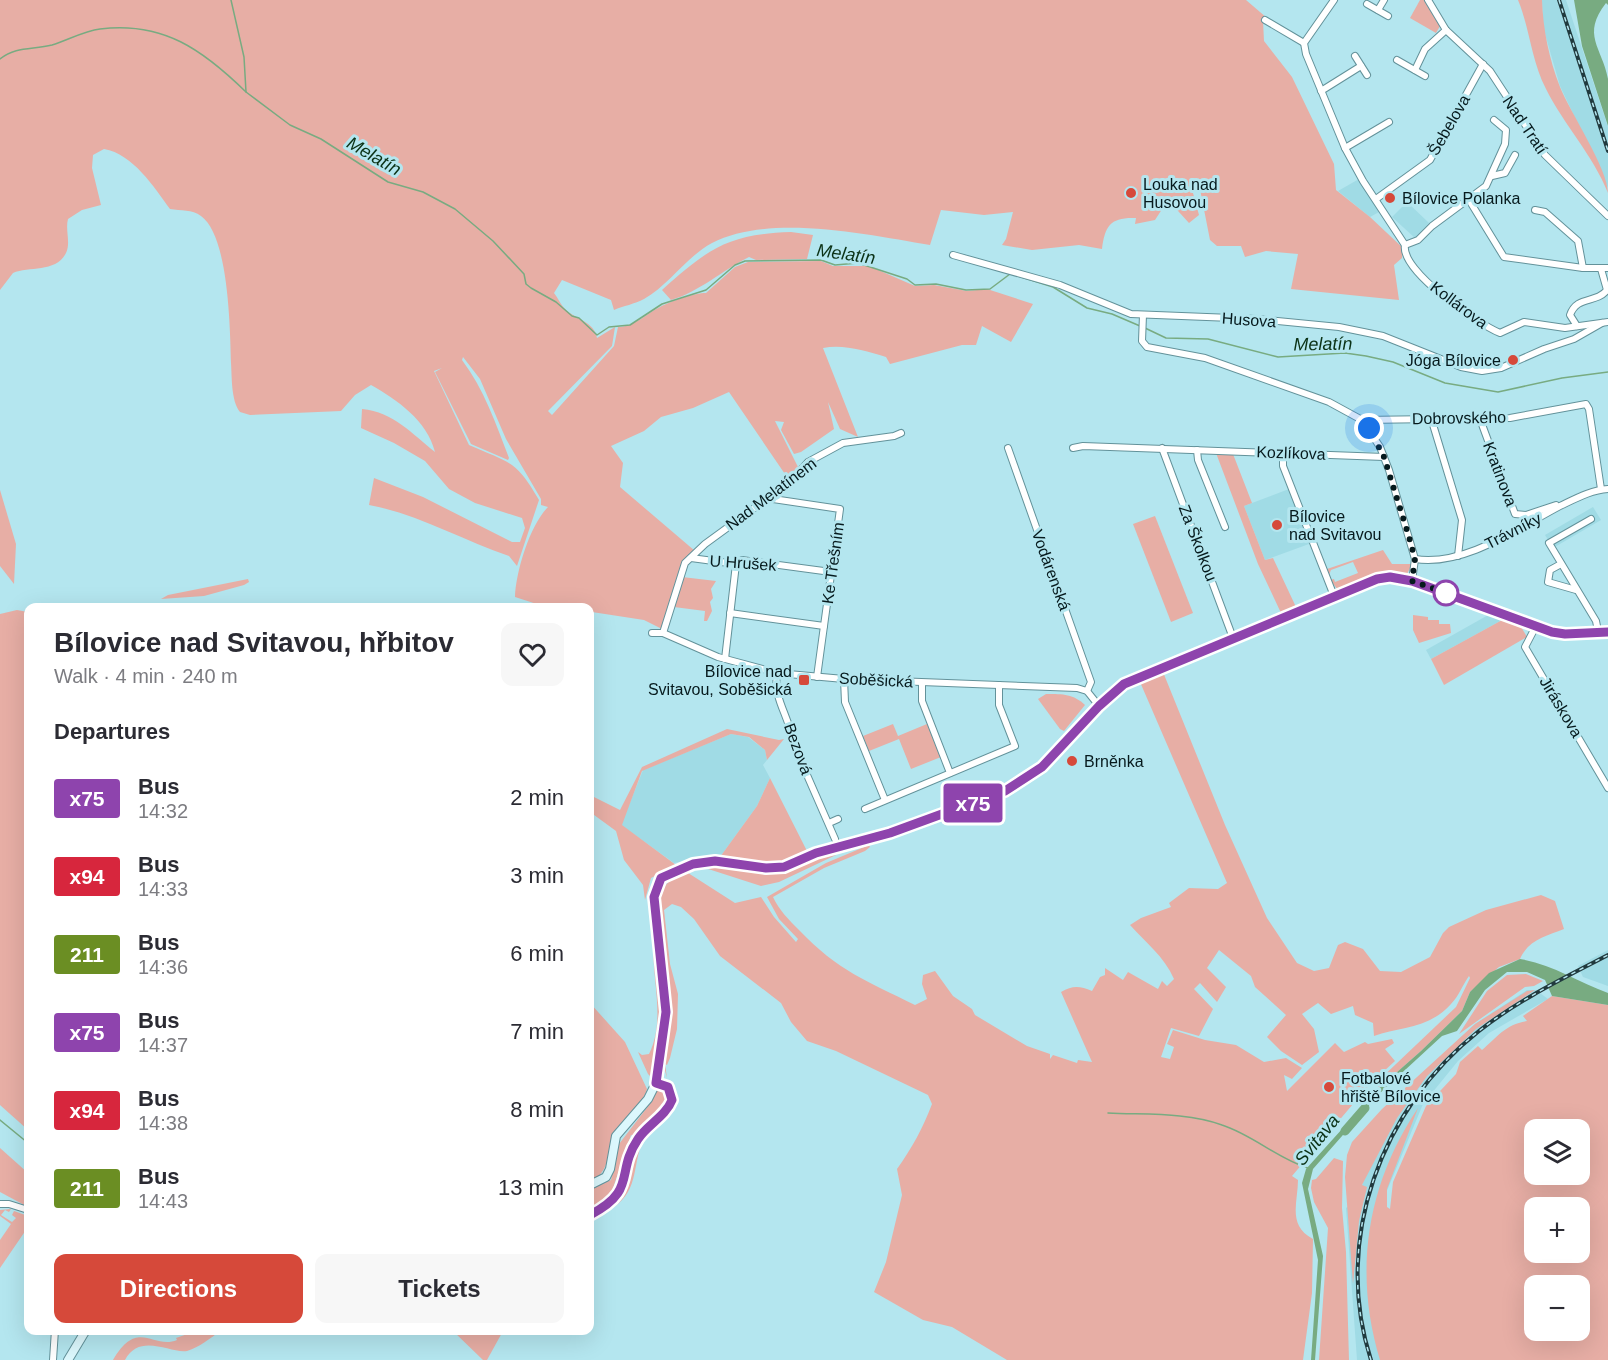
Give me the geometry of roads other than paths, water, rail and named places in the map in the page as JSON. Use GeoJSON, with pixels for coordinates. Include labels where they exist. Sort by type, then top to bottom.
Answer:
{"type":"FeatureCollection","features":[{"type":"Feature","properties":{"kind":"main road"},"geometry":{"type":"LineString","coordinates":[[594,1183],[606,1177],[610,1169],[616,1136],[648,1099],[656,1083],[666,1012],[654,897],[661,878],[681,868],[711,861],[766,868],[784,867],[816,853],[890,833],[1005,791],[1042,767],[1099,706],[1131,681],[1384,577],[1412,581],[1536,626],[1565,634],[1608,632]]}},
{"type":"Feature","properties":{"kind":"main road"},"geometry":{"type":"LineString","coordinates":[[68,1360],[83,1335]]}},
{"type":"Feature","properties":{"kind":"street"},"geometry":{"type":"LineString","coordinates":[[1265,20],[1304,44],[1334,0]]}},
{"type":"Feature","properties":{"kind":"street"},"geometry":{"type":"LineString","coordinates":[[1378,10],[1384,0]]}},
{"type":"Feature","properties":{"kind":"street","name":"Nad Tratí"},"geometry":{"type":"LineString","coordinates":[[1428,0],[1446,30],[1483,64],[1545,155],[1608,216]]}},
{"type":"Feature","properties":{"kind":"street"},"geometry":{"type":"LineString","coordinates":[[1367,4],[1388,16]]}},
{"type":"Feature","properties":{"kind":"street"},"geometry":{"type":"LineString","coordinates":[[1415,70],[1425,49],[1446,30]]}},
{"type":"Feature","properties":{"kind":"street","name":"Kollárova"},"geometry":{"type":"LineString","coordinates":[[1304,44],[1345,148],[1405,245],[1406,258],[1431,286],[1493,330],[1507,331],[1524,322],[1565,328],[1605,322]]}},
{"type":"Feature","properties":{"kind":"street"},"geometry":{"type":"LineString","coordinates":[[1354,56],[1367,75]]}},
{"type":"Feature","properties":{"kind":"street"},"geometry":{"type":"LineString","coordinates":[[1397,60],[1425,76]]}},
{"type":"Feature","properties":{"kind":"street","name":"Šebelova"},"geometry":{"type":"LineString","coordinates":[[1376,199],[1430,160],[1483,64]]}},
{"type":"Feature","properties":{"kind":"street"},"geometry":{"type":"LineString","coordinates":[[1321,91],[1361,66]]}},
{"type":"Feature","properties":{"kind":"street"},"geometry":{"type":"LineString","coordinates":[[1405,245],[1418,240],[1432,226],[1478,194],[1492,176],[1507,136],[1504,128],[1494,120]]}},
{"type":"Feature","properties":{"kind":"street"},"geometry":{"type":"LineString","coordinates":[[1345,148],[1389,122]]}},
{"type":"Feature","properties":{"kind":"street"},"geometry":{"type":"LineString","coordinates":[[1492,176],[1504,173],[1515,155]]}},
{"type":"Feature","properties":{"kind":"street"},"geometry":{"type":"LineString","coordinates":[[1469,200],[1504,257],[1583,268],[1604,268],[1606,290],[1602,296],[1581,300],[1573,308],[1570,315],[1576,326]]}},
{"type":"Feature","properties":{"kind":"street"},"geometry":{"type":"LineString","coordinates":[[1535,210],[1545,212],[1578,241],[1583,268]]}},
{"type":"Feature","properties":{"kind":"street","name":"Husova"},"geometry":{"type":"LineString","coordinates":[[953,255],[1060,285],[1113,308],[1143,315],[1257,319],[1339,327],[1383,336],[1461,367],[1482,371],[1502,368],[1544,349],[1574,339],[1605,322]]}},
{"type":"Feature","properties":{"kind":"street"},"geometry":{"type":"LineString","coordinates":[[1143,315],[1142,340],[1147,347],[1205,358],[1329,402],[1362,420],[1384,457],[1415,559],[1412,581]]}},
{"type":"Feature","properties":{"kind":"street","name":"Dobrovského"},"geometry":{"type":"LineString","coordinates":[[1362,420],[1480,419],[1523,416],[1586,404],[1589,409],[1604,489]]}},
{"type":"Feature","properties":{"kind":"street"},"geometry":{"type":"LineString","coordinates":[[1431,418],[1462,520],[1458,556]]}},
{"type":"Feature","properties":{"kind":"street","name":"Kratinova"},"geometry":{"type":"LineString","coordinates":[[1480,419],[1515,514],[1527,515],[1565,504]]}},
{"type":"Feature","properties":{"kind":"street","name":"Nad Melatínem"},"geometry":{"type":"LineString","coordinates":[[663,633],[685,563],[705,544],[790,482],[808,462],[843,443],[901,433]]}},
{"type":"Feature","properties":{"kind":"street","name":"Kozlíkova"},"geometry":{"type":"LineString","coordinates":[[1073,448],[1083,446],[1162,448],[1384,457]]}},
{"type":"Feature","properties":{"kind":"street","name":"Vodárenská"},"geometry":{"type":"LineString","coordinates":[[1008,448],[1091,679],[1087,691]]}},
{"type":"Feature","properties":{"kind":"street","name":"Za Školkou"},"geometry":{"type":"LineString","coordinates":[[1162,448],[1233,638]]}},
{"type":"Feature","properties":{"kind":"street"},"geometry":{"type":"LineString","coordinates":[[1197,450],[1198,460],[1225,527]]}},
{"type":"Feature","properties":{"kind":"street"},"geometry":{"type":"LineString","coordinates":[[1283,453],[1283,466],[1334,596]]}},
{"type":"Feature","properties":{"kind":"street","name":"Trávníky"},"geometry":{"type":"LineString","coordinates":[[1415,559],[1434,561],[1458,556],[1486,545],[1556,508],[1604,489]]}},
{"type":"Feature","properties":{"kind":"street","name":"Ke Třešním"},"geometry":{"type":"LineString","coordinates":[[778,497],[840,508],[818,677]]}},
{"type":"Feature","properties":{"kind":"street"},"geometry":{"type":"LineString","coordinates":[[1591,519],[1549,543],[1596,621],[1598,631]]}},
{"type":"Feature","properties":{"kind":"street","name":"U Hrušek"},"geometry":{"type":"LineString","coordinates":[[691,558],[736,564],[742,560],[831,572]]}},
{"type":"Feature","properties":{"kind":"street"},"geometry":{"type":"LineString","coordinates":[[724,659],[736,564]]}},
{"type":"Feature","properties":{"kind":"street"},"geometry":{"type":"LineString","coordinates":[[1561,564],[1550,570],[1548,582],[1576,590]]}},
{"type":"Feature","properties":{"kind":"street"},"geometry":{"type":"LineString","coordinates":[[730,612],[824,626]]}},
{"type":"Feature","properties":{"kind":"street","name":"Jiráskova"},"geometry":{"type":"LineString","coordinates":[[1536,626],[1525,647],[1608,788]]}},
{"type":"Feature","properties":{"kind":"street","name":"Soběšická"},"geometry":{"type":"LineString","coordinates":[[652,633],[663,633],[724,659],[777,673],[922,683],[1069,687],[1087,691]]}},
{"type":"Feature","properties":{"kind":"street","name":"Bezová"},"geometry":{"type":"LineString","coordinates":[[777,673],[777,698],[791,728],[793,743],[830,823],[835,839]]}},
{"type":"Feature","properties":{"kind":"street"},"geometry":{"type":"LineString","coordinates":[[844,679],[845,702],[885,800]]}},
{"type":"Feature","properties":{"kind":"street"},"geometry":{"type":"LineString","coordinates":[[922,683],[922,701],[950,773]]}},
{"type":"Feature","properties":{"kind":"street"},"geometry":{"type":"LineString","coordinates":[[865,808],[1015,746],[999,705],[999,685]]}},
{"type":"Feature","properties":{"kind":"street"},"geometry":{"type":"LineString","coordinates":[[1087,691],[1099,706]]}},
{"type":"Feature","properties":{"kind":"street"},"geometry":{"type":"LineString","coordinates":[[830,823],[838,819]]}},
{"type":"Feature","properties":{"kind":"street"},"geometry":{"type":"LineString","coordinates":[[1,1202],[24,1209]]}},
{"type":"Feature","properties":{"kind":"street"},"geometry":{"type":"LineString","coordinates":[[53,1360],[55,1335]]}},
{"type":"Feature","properties":{"kind":"waterway","name":"Melatín"},"geometry":{"type":"LineString","coordinates":[[231,0],[244,57],[246,92],[290,125],[321,139],[388,182],[423,192],[455,209],[493,241],[524,274],[526,284],[556,302],[572,316],[579,318],[597,335],[609,327],[630,325],[662,304],[706,290],[735,265],[745,261],[821,260],[835,265],[858,263],[907,279],[915,285],[936,284],[966,290],[990,289],[1010,274]]}},
{"type":"Feature","properties":{"kind":"waterway"},"geometry":{"type":"LineString","coordinates":[[0,59],[12,52],[45,47],[94,30],[123,28],[143,30],[163,34],[198,52],[246,92]]}},
{"type":"Feature","properties":{"kind":"waterway","name":"Melatín"},"geometry":{"type":"LineString","coordinates":[[1018,276],[1053,287],[1087,308],[1112,314],[1140,326]]}},
{"type":"Feature","properties":{"kind":"waterway","name":"Melatín"},"geometry":{"type":"LineString","coordinates":[[1145,328],[1166,338],[1208,339],[1278,357],[1345,353],[1366,356],[1393,362],[1445,383],[1498,392],[1562,378],[1608,372]]}},
{"type":"Feature","properties":{"kind":"waterway","name":"Svitava"},"geometry":{"type":"LineString","coordinates":[[1345,1131],[1365,1108]]}},
{"type":"Feature","properties":{"kind":"waterway"},"geometry":{"type":"LineString","coordinates":[[1108,1113],[1166,1115],[1209,1121],[1233,1129],[1286,1159],[1308,1168]]}},
{"type":"Feature","properties":{"kind":"waterway"},"geometry":{"type":"LineString","coordinates":[[0,1120],[24,1140]]}},
{"type":"Feature","properties":{"kind":"railway"},"geometry":{"type":"LineString","coordinates":[[1559,0],[1608,151]]}},
{"type":"Feature","properties":{"kind":"railway"},"geometry":{"type":"LineString","coordinates":[[1371,1360],[1360,1315],[1358,1269],[1362,1223],[1374,1179],[1391,1137],[1415,1098],[1445,1062],[1479,1031],[1525,999],[1608,955]]}},
{"type":"Feature","properties":{"kind":"place","name":"Louka nad Husovou"},"geometry":{"type":"Point","coordinates":[1131,193]}},
{"type":"Feature","properties":{"kind":"place","name":"Bílovice Polanka"},"geometry":{"type":"Point","coordinates":[1390,198]}},
{"type":"Feature","properties":{"kind":"place","name":"Jóga Bílovice"},"geometry":{"type":"Point","coordinates":[1513,360]}},
{"type":"Feature","properties":{"kind":"place","name":"Bílovice nad Svitavou"},"geometry":{"type":"Point","coordinates":[1277,525]}},
{"type":"Feature","properties":{"kind":"place","name":"Bílovice nad Svitavou, Soběšická"},"geometry":{"type":"Point","coordinates":[804,680]}},
{"type":"Feature","properties":{"kind":"place","name":"Brněnka"},"geometry":{"type":"Point","coordinates":[1072,761]}},
{"type":"Feature","properties":{"kind":"place","name":"Fotbalové hřiště Bílovice"},"geometry":{"type":"Point","coordinates":[1329,1087]}}]}
